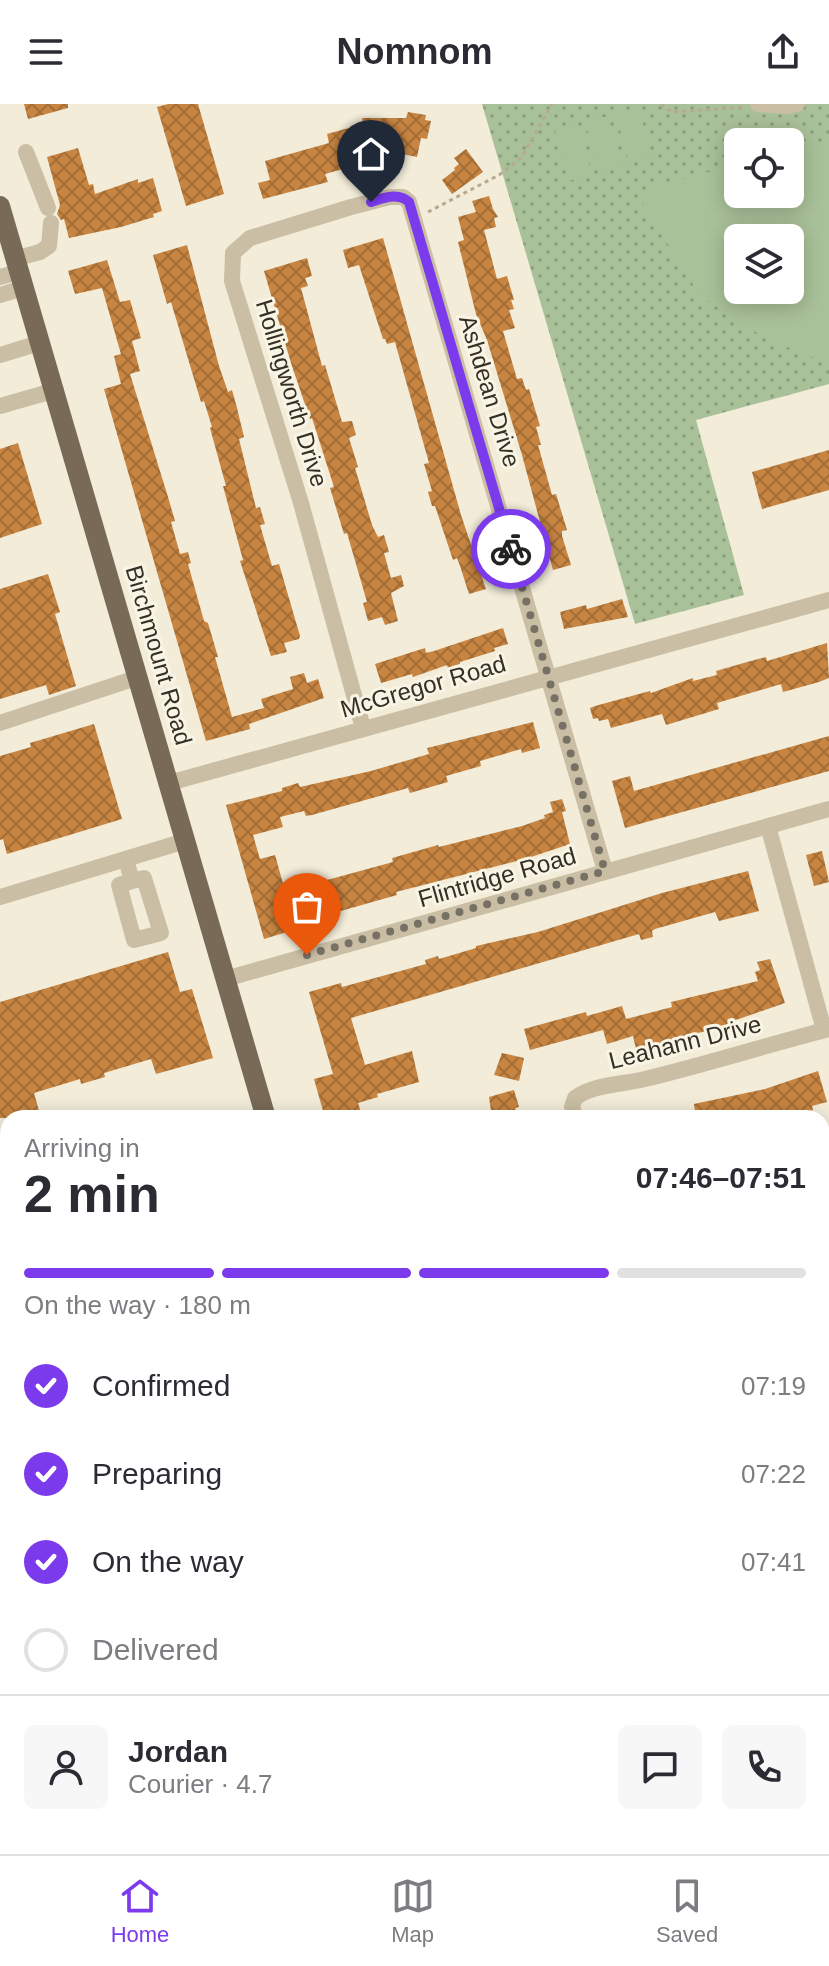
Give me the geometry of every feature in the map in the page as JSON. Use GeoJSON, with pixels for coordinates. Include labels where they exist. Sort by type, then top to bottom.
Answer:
{"type":"FeatureCollection","features":[{"type":"Feature","properties":{"kind":"main road","name":"Birchmount Road"},"geometry":{"type":"LineString","coordinates":[[0,206],[14,274],[56,390],[264,1110]]}},
{"type":"Feature","properties":{"kind":"street"},"geometry":{"type":"LineString","coordinates":[[751,106],[797,104]]}},
{"type":"Feature","properties":{"kind":"street"},"geometry":{"type":"LineString","coordinates":[[0,295],[14,274],[49,246],[50,216],[26,152]]}},
{"type":"Feature","properties":{"kind":"street","name":"Hollingworth Drive"},"geometry":{"type":"LineString","coordinates":[[363,728],[301,503],[232,281],[233,253],[250,238],[351,207],[390,197],[403,197],[409,202]]}},
{"type":"Feature","properties":{"kind":"street","name":"Ashdean Drive"},"geometry":{"type":"LineString","coordinates":[[409,202],[605,871]]}},
{"type":"Feature","properties":{"kind":"street"},"geometry":{"type":"LineString","coordinates":[[0,355],[39,343]]}},
{"type":"Feature","properties":{"kind":"street"},"geometry":{"type":"LineString","coordinates":[[0,406],[56,390]]}},
{"type":"Feature","properties":{"kind":"street","name":"McGregor Road"},"geometry":{"type":"LineString","coordinates":[[169,783],[829,600]]}},
{"type":"Feature","properties":{"kind":"street"},"geometry":{"type":"LineString","coordinates":[[0,723],[139,677]]}},
{"type":"Feature","properties":{"kind":"street","name":"Flintridge Road"},"geometry":{"type":"LineString","coordinates":[[225,979],[829,809]]}},
{"type":"Feature","properties":{"kind":"street"},"geometry":{"type":"LineString","coordinates":[[768,826],[826,1030]]}},
{"type":"Feature","properties":{"kind":"street"},"geometry":{"type":"LineString","coordinates":[[0,897],[185,841]]}},
{"type":"Feature","properties":{"kind":"street"},"geometry":{"type":"LineString","coordinates":[[126,859],[132,881]]}},
{"type":"Feature","properties":{"kind":"street","name":"Leahann Drive"},"geometry":{"type":"LineString","coordinates":[[573,1110],[575,1098],[594,1088],[646,1079],[826,1030]]}},
{"type":"Feature","properties":{"kind":"path"},"geometry":{"type":"LineString","coordinates":[[414,219],[499,175],[521,158],[552,104]]}},
{"type":"Feature","properties":{"kind":"path"},"geometry":{"type":"LineString","coordinates":[[661,104],[672,112],[751,106]]}},
{"type":"Feature","properties":{"kind":"green space"},"geometry":{"type":"Polygon","coordinates":[[[482,104],[829,104],[829,384],[696,420],[744,595],[635,624],[482,104]]]}},
{"type":"Feature","properties":{"kind":"green space"},"geometry":{"type":"Polygon","coordinates":[[[638,107],[653,157],[629,163],[615,113],[638,107]]]}},
{"type":"Feature","properties":{"kind":"green space"},"geometry":{"type":"Polygon","coordinates":[[[608,116],[623,166],[599,172],[585,122],[608,116]]]}},
{"type":"Feature","properties":{"kind":"green space"},"geometry":{"type":"Polygon","coordinates":[[[578,124],[592,174],[569,181],[555,131],[578,124]]]}},
{"type":"Feature","properties":{"kind":"green space"},"geometry":{"type":"Polygon","coordinates":[[[829,139],[829,364],[765,338],[701,297],[635,192],[724,168],[724,208],[804,208],[804,146],[829,139]]]}},
{"type":"Feature","properties":{"kind":"building"},"geometry":{"type":"Polygon","coordinates":[[[24,104],[68,104],[68,108],[28,119],[24,104]]]}},
{"type":"Feature","properties":{"kind":"building"},"geometry":{"type":"Polygon","coordinates":[[[198,104],[224,194],[186,206],[157,107],[198,104]]]}},
{"type":"Feature","properties":{"kind":"building"},"geometry":{"type":"Polygon","coordinates":[[[408,112],[426,115],[425,120],[431,121],[427,139],[421,138],[417,157],[382,150],[382,158],[355,158],[357,165],[325,174],[328,182],[263,199],[258,183],[270,180],[265,161],[329,143],[327,134],[363,124],[362,118],[406,118],[408,112]]]}},
{"type":"Feature","properties":{"kind":"building"},"geometry":{"type":"Polygon","coordinates":[[[78,148],[89,185],[93,184],[95,194],[138,179],[138,183],[153,178],[162,211],[153,214],[154,217],[121,227],[69,238],[64,219],[61,220],[57,214],[60,205],[47,157],[78,148]]]}},
{"type":"Feature","properties":{"kind":"building"},"geometry":{"type":"Polygon","coordinates":[[[466,149],[483,172],[452,194],[442,180],[455,170],[459,164],[454,158],[466,149]]]}},
{"type":"Feature","properties":{"kind":"building"},"geometry":{"type":"Polygon","coordinates":[[[489,196],[498,217],[494,218],[496,227],[484,230],[497,279],[507,276],[514,300],[511,300],[514,309],[509,310],[515,328],[503,331],[517,379],[522,378],[526,390],[529,389],[540,426],[536,427],[541,445],[538,445],[552,495],[556,494],[567,530],[562,531],[562,536],[571,565],[553,570],[522,455],[476,314],[458,242],[464,240],[458,217],[476,212],[472,201],[489,196]]]}},
{"type":"Feature","properties":{"kind":"building"},"geometry":{"type":"Polygon","coordinates":[[[383,238],[461,515],[486,589],[469,594],[457,558],[453,560],[435,506],[432,506],[428,492],[432,491],[424,464],[429,463],[395,342],[387,344],[383,339],[359,265],[348,268],[343,250],[383,238]]]}},
{"type":"Feature","properties":{"kind":"building"},"geometry":{"type":"Polygon","coordinates":[[[187,245],[219,366],[228,392],[232,390],[237,408],[244,437],[239,439],[256,508],[260,507],[265,524],[260,525],[272,566],[279,564],[300,636],[284,643],[287,652],[271,656],[240,561],[243,560],[223,486],[226,486],[212,427],[204,401],[201,402],[171,302],[167,304],[153,255],[187,245]]]}},
{"type":"Feature","properties":{"kind":"building"},"geometry":{"type":"Polygon","coordinates":[[[307,258],[312,276],[305,278],[308,286],[301,288],[322,366],[325,365],[342,422],[352,421],[356,435],[349,438],[358,467],[355,468],[372,525],[378,537],[384,535],[389,552],[384,553],[391,578],[401,575],[404,586],[391,593],[398,621],[385,625],[382,617],[368,621],[363,603],[367,602],[330,488],[334,487],[291,363],[264,271],[307,258]]]}},
{"type":"Feature","properties":{"kind":"building"},"geometry":{"type":"Polygon","coordinates":[[[107,260],[120,302],[130,300],[141,338],[132,341],[140,371],[130,374],[175,521],[171,522],[180,554],[188,552],[191,563],[188,564],[218,657],[215,657],[232,717],[264,708],[261,699],[293,689],[290,677],[304,673],[307,683],[318,679],[324,698],[249,724],[250,729],[206,741],[104,389],[121,384],[114,356],[121,354],[102,288],[75,294],[68,271],[107,260]]]}},
{"type":"Feature","properties":{"kind":"building"},"geometry":{"type":"Polygon","coordinates":[[[18,443],[42,524],[0,538],[0,449],[18,443]]]}},
{"type":"Feature","properties":{"kind":"building"},"geometry":{"type":"Polygon","coordinates":[[[829,450],[829,490],[762,509],[752,472],[829,450]]]}},
{"type":"Feature","properties":{"kind":"building"},"geometry":{"type":"Polygon","coordinates":[[[48,574],[60,612],[55,614],[76,686],[49,695],[46,685],[0,699],[0,589],[48,574]]]}},
{"type":"Feature","properties":{"kind":"building"},"geometry":{"type":"Polygon","coordinates":[[[622,599],[628,617],[564,629],[560,612],[586,605],[587,609],[622,599]]]}},
{"type":"Feature","properties":{"kind":"building"},"geometry":{"type":"Polygon","coordinates":[[[503,628],[508,644],[494,648],[495,651],[448,668],[447,665],[413,677],[412,674],[381,683],[375,664],[425,648],[426,653],[434,651],[503,628]]]}},
{"type":"Feature","properties":{"kind":"building"},"geometry":{"type":"Polygon","coordinates":[[[827,643],[829,678],[819,682],[783,692],[781,684],[717,703],[719,709],[666,725],[662,714],[611,728],[608,719],[593,719],[590,708],[595,706],[651,693],[693,678],[693,681],[717,675],[716,671],[747,662],[766,657],[767,661],[827,643]]]}},
{"type":"Feature","properties":{"kind":"building"},"geometry":{"type":"Polygon","coordinates":[[[533,722],[540,748],[522,753],[521,749],[480,761],[481,766],[446,776],[448,782],[410,793],[408,788],[312,815],[306,816],[304,811],[280,817],[283,827],[253,835],[260,859],[275,855],[291,912],[318,904],[312,885],[316,883],[393,862],[392,858],[438,845],[522,826],[545,818],[544,815],[553,812],[550,802],[562,799],[570,844],[525,859],[396,892],[397,895],[302,922],[303,926],[297,929],[264,939],[226,805],[282,791],[282,788],[298,783],[300,787],[371,771],[429,754],[427,748],[533,722]]]}},
{"type":"Feature","properties":{"kind":"building"},"geometry":{"type":"Polygon","coordinates":[[[94,724],[122,819],[7,854],[3,839],[0,840],[0,756],[31,747],[30,743],[94,724]]]}},
{"type":"Feature","properties":{"kind":"building"},"geometry":{"type":"Polygon","coordinates":[[[829,736],[829,771],[625,828],[612,781],[630,776],[634,791],[829,736]]]}},
{"type":"Feature","properties":{"kind":"building"},"geometry":{"type":"Polygon","coordinates":[[[822,851],[829,882],[814,886],[806,855],[822,851]]]}},
{"type":"Feature","properties":{"kind":"building"},"geometry":{"type":"Polygon","coordinates":[[[748,871],[759,911],[719,921],[715,912],[655,929],[652,931],[653,937],[641,940],[639,934],[351,1018],[365,1065],[412,1051],[419,1082],[358,1103],[360,1110],[323,1110],[314,1079],[333,1074],[309,992],[341,983],[342,987],[426,964],[425,960],[438,956],[439,959],[476,946],[538,932],[662,893],[748,871]]]}},
{"type":"Feature","properties":{"kind":"building"},"geometry":{"type":"Polygon","coordinates":[[[168,952],[180,992],[192,989],[213,1058],[156,1074],[151,1059],[104,1073],[105,1077],[81,1084],[80,1079],[34,1093],[39,1110],[0,1110],[0,1002],[168,952]]]}},
{"type":"Feature","properties":{"kind":"building"},"geometry":{"type":"Polygon","coordinates":[[[770,959],[785,1003],[733,1021],[733,1024],[636,1049],[633,1036],[607,1044],[603,1030],[530,1050],[524,1029],[622,1006],[626,1019],[672,1007],[671,1002],[758,981],[755,972],[760,970],[757,962],[770,959]]]}},
{"type":"Feature","properties":{"kind":"building"},"geometry":{"type":"Polygon","coordinates":[[[502,1053],[524,1058],[519,1081],[494,1075],[502,1053]]]}},
{"type":"Feature","properties":{"kind":"building"},"geometry":{"type":"Polygon","coordinates":[[[818,1071],[827,1102],[812,1106],[813,1110],[695,1110],[694,1104],[765,1089],[818,1071]]]}},
{"type":"Feature","properties":{"kind":"building"},"geometry":{"type":"Polygon","coordinates":[[[514,1090],[519,1107],[516,1110],[491,1110],[489,1097],[514,1090]]]}},
{"type":"Feature","properties":{"kind":"way so far"},"geometry":{"type":"LineString","coordinates":[[307,955],[605,871],[511,549]]}},
{"type":"Feature","properties":{"kind":"route"},"geometry":{"type":"LineString","coordinates":[[371,202],[403,197],[409,202],[511,549]]}}]}
